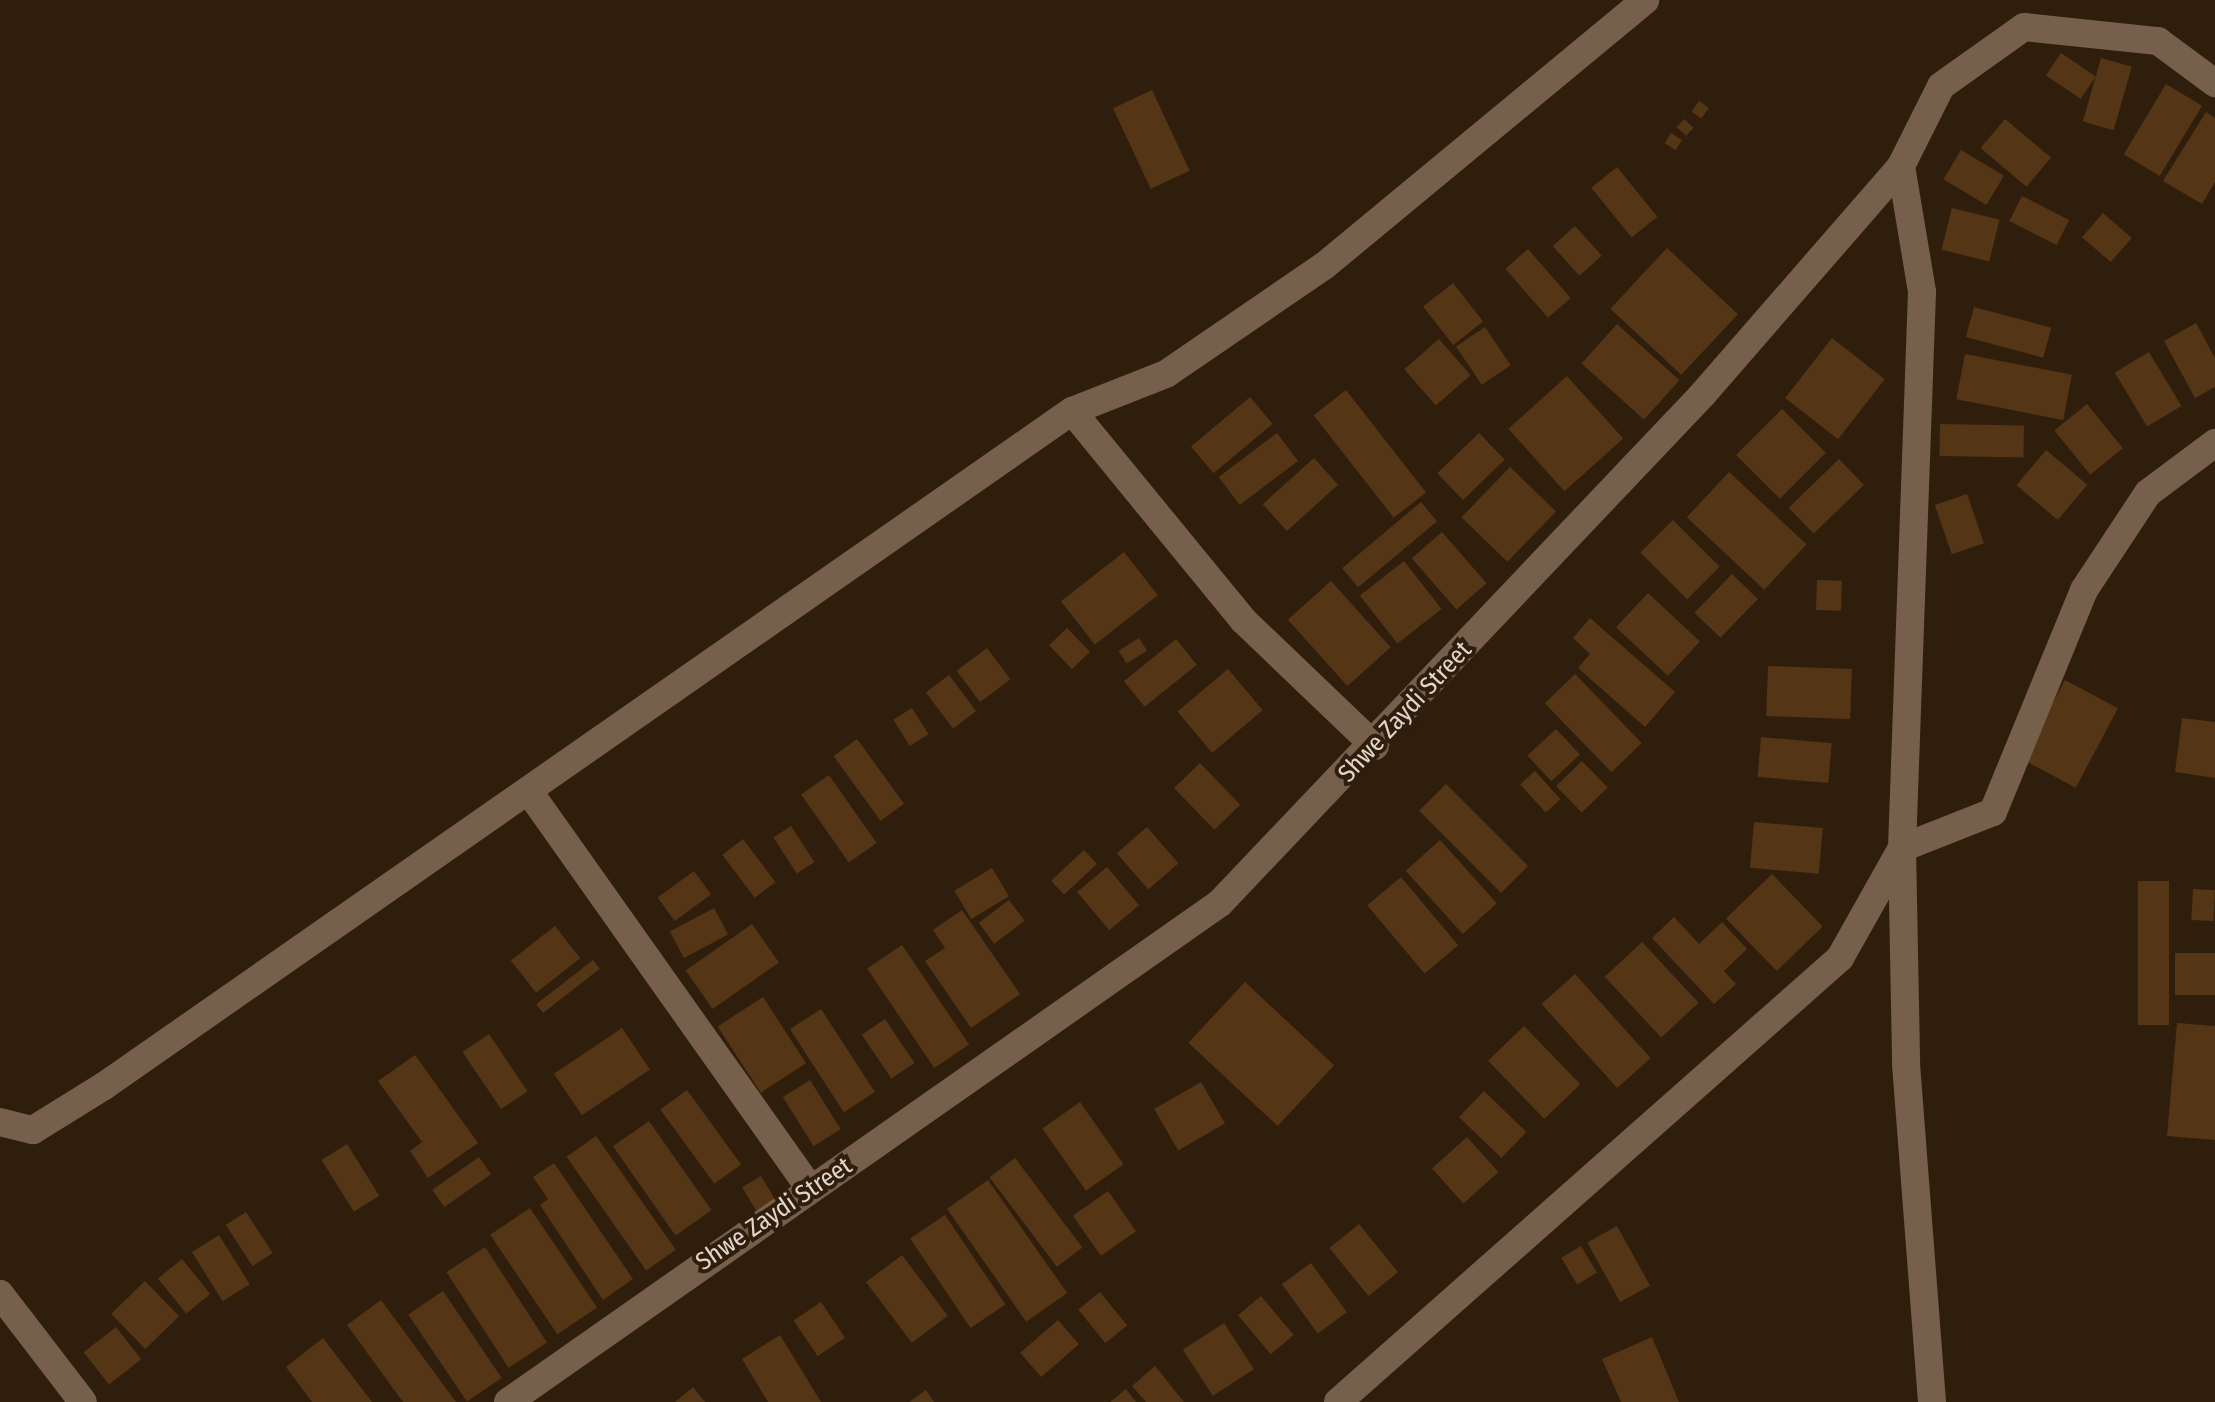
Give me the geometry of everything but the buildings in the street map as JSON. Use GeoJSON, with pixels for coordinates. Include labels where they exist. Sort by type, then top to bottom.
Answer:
{"type":"FeatureCollection","features":[{"type":"Feature","properties":{"kind":"street"},"geometry":{"type":"LineString","coordinates":[[0,1122],[34,1130],[104,1086],[530,794],[1072,412],[1166,374],[1324,266],[1645,0]]}},
{"type":"Feature","properties":{"kind":"street","name":"Shwe Zaydi Street"},"geometry":{"type":"LineString","coordinates":[[508,1402],[1220,904],[1375,746],[1901,166],[1942,86],[2024,27],[2158,40],[2215,84]]}},
{"type":"Feature","properties":{"kind":"street"},"geometry":{"type":"LineString","coordinates":[[1901,166],[1922,292],[1902,848],[1906,1064],[1932,1402]]}},
{"type":"Feature","properties":{"kind":"street"},"geometry":{"type":"LineString","coordinates":[[1072,412],[1244,621],[1375,746]]}},
{"type":"Feature","properties":{"kind":"street"},"geometry":{"type":"LineString","coordinates":[[1338,1402],[1840,958],[1902,848],[1993,812],[2084,590],[2148,493],[2215,443]]}},
{"type":"Feature","properties":{"kind":"street"},"geometry":{"type":"LineString","coordinates":[[530,794],[810,1189]]}},
{"type":"Feature","properties":{"kind":"street"},"geometry":{"type":"LineString","coordinates":[[4,1308],[84,1402]]}}]}
